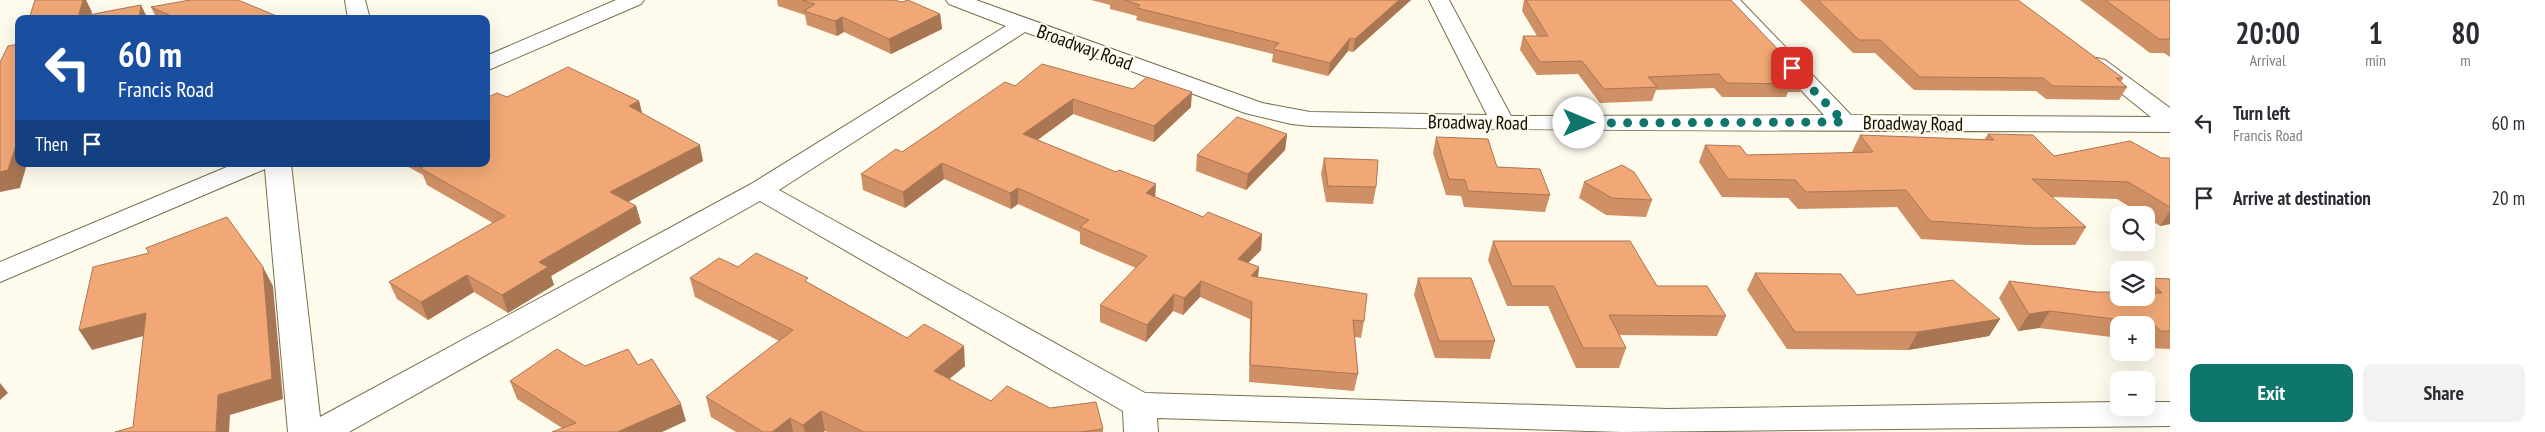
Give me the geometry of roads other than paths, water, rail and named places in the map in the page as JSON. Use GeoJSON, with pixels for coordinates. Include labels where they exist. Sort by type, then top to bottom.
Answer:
{"type":"FeatureCollection","features":[{"type":"Feature","properties":{"kind":"street"},"geometry":{"type":"LineString","coordinates":[[355,0],[358,15]]}},
{"type":"Feature","properties":{"kind":"street"},"geometry":{"type":"LineString","coordinates":[[490,62],[634,0]]}},
{"type":"Feature","properties":{"kind":"street","name":"Broadway Road"},"geometry":{"type":"LineString","coordinates":[[956,0],[1254,108],[1291,117],[1503,123],[1844,122],[2170,125]]}},
{"type":"Feature","properties":{"kind":"street"},"geometry":{"type":"LineString","coordinates":[[1439,0],[1503,123]]}},
{"type":"Feature","properties":{"kind":"street"},"geometry":{"type":"LineString","coordinates":[[1728,0],[1844,122]]}},
{"type":"Feature","properties":{"kind":"street"},"geometry":{"type":"LineString","coordinates":[[321,432],[760,190],[1022,25]]}},
{"type":"Feature","properties":{"kind":"street"},"geometry":{"type":"LineString","coordinates":[[2078,51],[2170,120]]}},
{"type":"Feature","properties":{"kind":"street"},"geometry":{"type":"LineString","coordinates":[[0,273],[249,167]]}},
{"type":"Feature","properties":{"kind":"street"},"geometry":{"type":"LineString","coordinates":[[278,167],[305,432]]}},
{"type":"Feature","properties":{"kind":"street"},"geometry":{"type":"LineString","coordinates":[[760,190],[1140,418],[1671,426],[2170,414]]}}]}
